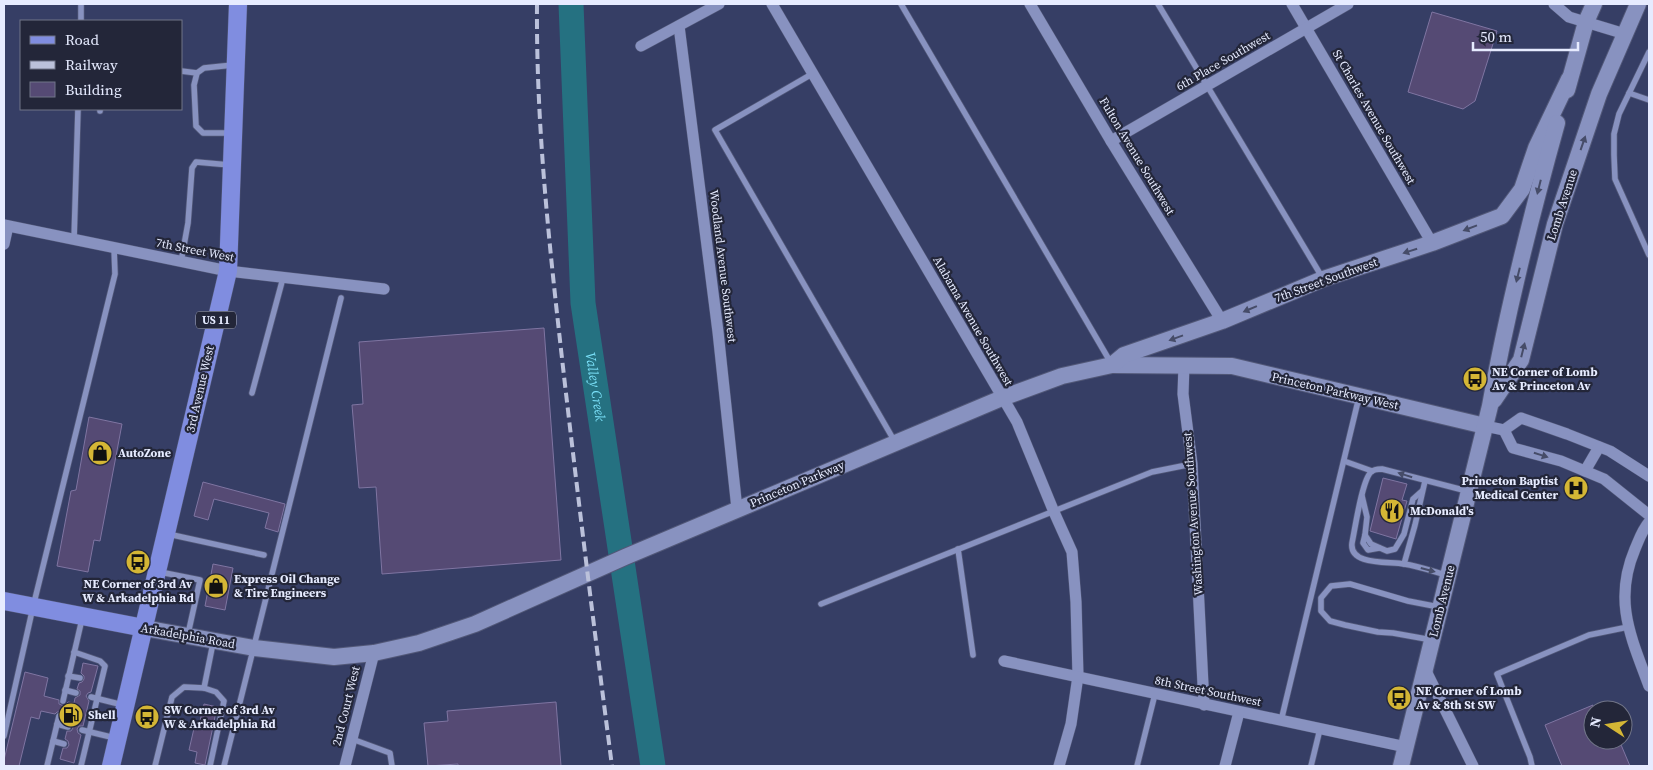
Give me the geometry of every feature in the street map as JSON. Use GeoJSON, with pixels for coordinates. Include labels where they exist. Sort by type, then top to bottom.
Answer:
{"type":"FeatureCollection","features":[{"type":"Feature","properties":{"kind":"main road","name":"3rd Avenue West"},"geometry":{"type":"LineString","coordinates":[[111,766],[228,271],[238,4]]}},
{"type":"Feature","properties":{"kind":"main road","name":"Lomb Avenue"},"geometry":{"type":"LineString","coordinates":[[1401,766],[1490,406],[1499,355],[1532,219],[1586,22],[1594,4]]}},
{"type":"Feature","properties":{"kind":"main road","name":"Lomb Avenue"},"geometry":{"type":"LineString","coordinates":[[1490,406],[1521,360],[1555,224],[1599,94],[1638,4]]}},
{"type":"Feature","properties":{"kind":"main road","name":"7th Street Southwest"},"geometry":{"type":"LineString","coordinates":[[1222,321],[1323,279],[1432,243],[1502,216],[1522,189],[1536,148],[1570,79]]}},
{"type":"Feature","properties":{"kind":"main road","name":"Princeton Parkway"},"geometry":{"type":"LineString","coordinates":[[374,653],[419,643],[475,624],[737,509],[1002,398],[1062,376],[1112,365],[1124,355],[1222,321]]}},
{"type":"Feature","properties":{"kind":"main road"},"geometry":{"type":"LineString","coordinates":[[1112,365],[1184,364]]}},
{"type":"Feature","properties":{"kind":"main road","name":"Princeton Parkway West"},"geometry":{"type":"LineString","coordinates":[[1184,364],[1232,366],[1485,426]]}},
{"type":"Feature","properties":{"kind":"main road","name":"Arkadelphia Road"},"geometry":{"type":"LineString","coordinates":[[4,601],[254,648],[334,657],[374,653]]}},
{"type":"Feature","properties":{"kind":"street"},"geometry":{"type":"LineString","coordinates":[[641,46],[719,4]]}},
{"type":"Feature","properties":{"kind":"street","name":"Alabama Avenue Southwest"},"geometry":{"type":"LineString","coordinates":[[772,4],[1016,422],[1072,552],[1076,602],[1078,676],[1071,724],[1059,766]]}},
{"type":"Feature","properties":{"kind":"street","name":"Fulton Avenue Southwest"},"geometry":{"type":"LineString","coordinates":[[1030,4],[1111,141],[1222,321]]}},
{"type":"Feature","properties":{"kind":"street","name":"St Charles Avenue Southwest"},"geometry":{"type":"LineString","coordinates":[[1292,4],[1432,243]]}},
{"type":"Feature","properties":{"kind":"street","name":"6th Place Southwest"},"geometry":{"type":"LineString","coordinates":[[1111,141],[1348,4]]}},
{"type":"Feature","properties":{"kind":"street"},"geometry":{"type":"LineString","coordinates":[[1554,4],[1569,16],[1625,34]]}},
{"type":"Feature","properties":{"kind":"street","name":"Woodland Avenue Southwest"},"geometry":{"type":"LineString","coordinates":[[679,26],[718,332],[737,509]]}},
{"type":"Feature","properties":{"kind":"street"},"geometry":{"type":"LineString","coordinates":[[4,244],[6,226]]}},
{"type":"Feature","properties":{"kind":"street","name":"7th Street West"},"geometry":{"type":"LineString","coordinates":[[6,226],[228,271],[384,289]]}},
{"type":"Feature","properties":{"kind":"street","name":"Washington Avenue Southwest"},"geometry":{"type":"LineString","coordinates":[[1184,364],[1183,394],[1192,464],[1204,705]]}},
{"type":"Feature","properties":{"kind":"street"},"geometry":{"type":"LineString","coordinates":[[1485,426],[1504,430],[1521,418],[1610,451],[1649,476]]}},
{"type":"Feature","properties":{"kind":"street"},"geometry":{"type":"LineString","coordinates":[[1504,430],[1513,448],[1561,461],[1604,479],[1649,515]]}},
{"type":"Feature","properties":{"kind":"street"},"geometry":{"type":"LineString","coordinates":[[1585,471],[1599,447]]}},
{"type":"Feature","properties":{"kind":"street"},"geometry":{"type":"LineString","coordinates":[[1649,522],[1644,527],[1629,564],[1624,597],[1628,627],[1649,686]]}},
{"type":"Feature","properties":{"kind":"street","name":"2nd Court West"},"geometry":{"type":"LineString","coordinates":[[345,766],[374,653]]}},
{"type":"Feature","properties":{"kind":"street","name":"8th Street Southwest"},"geometry":{"type":"LineString","coordinates":[[1004,661],[1406,747]]}},
{"type":"Feature","properties":{"kind":"street"},"geometry":{"type":"LineString","coordinates":[[1425,669],[1473,766]]}},
{"type":"Feature","properties":{"kind":"street"},"geometry":{"type":"LineString","coordinates":[[1225,766],[1239,712]]}},
{"type":"Feature","properties":{"kind":"lane"},"geometry":{"type":"LineString","coordinates":[[81,4],[81,20]]}},
{"type":"Feature","properties":{"kind":"lane"},"geometry":{"type":"LineString","coordinates":[[901,4],[1112,365]]}},
{"type":"Feature","properties":{"kind":"lane"},"geometry":{"type":"LineString","coordinates":[[1158,4],[1323,279]]}},
{"type":"Feature","properties":{"kind":"lane"},"geometry":{"type":"LineString","coordinates":[[1649,52],[1619,114],[1614,134],[1615,178],[1649,253]]}},
{"type":"Feature","properties":{"kind":"lane"},"geometry":{"type":"LineString","coordinates":[[182,72],[197,72],[204,68],[236,64]]}},
{"type":"Feature","properties":{"kind":"lane"},"geometry":{"type":"LineString","coordinates":[[197,72],[194,86],[196,126],[203,133],[233,133]]}},
{"type":"Feature","properties":{"kind":"lane"},"geometry":{"type":"LineString","coordinates":[[812,74],[715,130],[895,442]]}},
{"type":"Feature","properties":{"kind":"lane"},"geometry":{"type":"LineString","coordinates":[[1629,93],[1649,100]]}},
{"type":"Feature","properties":{"kind":"lane"},"geometry":{"type":"LineString","coordinates":[[74,240],[78,110]]}},
{"type":"Feature","properties":{"kind":"lane"},"geometry":{"type":"LineString","coordinates":[[181,262],[188,223],[192,168],[196,162],[232,165]]}},
{"type":"Feature","properties":{"kind":"lane"},"geometry":{"type":"LineString","coordinates":[[4,736],[32,607],[115,274],[114,248]]}},
{"type":"Feature","properties":{"kind":"lane"},"geometry":{"type":"LineString","coordinates":[[252,393],[283,278]]}},
{"type":"Feature","properties":{"kind":"lane"},"geometry":{"type":"LineString","coordinates":[[224,766],[341,298]]}},
{"type":"Feature","properties":{"kind":"lane"},"geometry":{"type":"LineString","coordinates":[[1281,721],[1360,396]]}},
{"type":"Feature","properties":{"kind":"lane"},"geometry":{"type":"LineString","coordinates":[[1344,461],[1372,471],[1382,469],[1469,492]]}},
{"type":"Feature","properties":{"kind":"lane"},"geometry":{"type":"LineString","coordinates":[[821,604],[1152,472],[1192,464]]}},
{"type":"Feature","properties":{"kind":"lane"},"geometry":{"type":"LineString","coordinates":[[1372,471],[1368,476],[1362,494],[1352,551],[1360,558],[1404,564],[1448,575]]}},
{"type":"Feature","properties":{"kind":"lane"},"geometry":{"type":"LineString","coordinates":[[1404,564],[1425,481]]}},
{"type":"Feature","properties":{"kind":"lane"},"geometry":{"type":"LineString","coordinates":[[1362,494],[1367,516],[1365,535],[1371,544],[1387,552],[1396,549],[1404,534],[1413,499],[1422,491]]}},
{"type":"Feature","properties":{"kind":"lane"},"geometry":{"type":"LineString","coordinates":[[166,533],[264,555]]}},
{"type":"Feature","properties":{"kind":"lane"},"geometry":{"type":"LineString","coordinates":[[958,549],[973,655]]}},
{"type":"Feature","properties":{"kind":"lane"},"geometry":{"type":"LineString","coordinates":[[157,571],[200,580],[188,636]]}},
{"type":"Feature","properties":{"kind":"lane"},"geometry":{"type":"LineString","coordinates":[[1433,640],[1378,632],[1330,621],[1321,611],[1321,598],[1331,586],[1350,584],[1408,601],[1441,608]]}},
{"type":"Feature","properties":{"kind":"lane"},"geometry":{"type":"LineString","coordinates":[[63,701],[83,617]]}},
{"type":"Feature","properties":{"kind":"lane"},"geometry":{"type":"LineString","coordinates":[[1532,766],[1497,674],[1589,635],[1628,627]]}},
{"type":"Feature","properties":{"kind":"lane"},"geometry":{"type":"LineString","coordinates":[[204,688],[214,641]]}},
{"type":"Feature","properties":{"kind":"lane"},"geometry":{"type":"LineString","coordinates":[[74,652],[100,661],[105,666],[97,682],[81,748],[81,766]]}},
{"type":"Feature","properties":{"kind":"lane"},"geometry":{"type":"LineString","coordinates":[[68,676],[80,678]]}},
{"type":"Feature","properties":{"kind":"lane"},"geometry":{"type":"LineString","coordinates":[[155,766],[172,697],[184,687],[204,688],[216,692],[224,701],[210,766]]}},
{"type":"Feature","properties":{"kind":"lane"},"geometry":{"type":"LineString","coordinates":[[65,690],[76,693]]}},
{"type":"Feature","properties":{"kind":"lane"},"geometry":{"type":"LineString","coordinates":[[1137,766],[1155,694]]}},
{"type":"Feature","properties":{"kind":"lane"},"geometry":{"type":"LineString","coordinates":[[94,698],[125,706]]}},
{"type":"Feature","properties":{"kind":"lane"},"geometry":{"type":"LineString","coordinates":[[47,766],[59,716]]}},
{"type":"Feature","properties":{"kind":"lane"},"geometry":{"type":"LineString","coordinates":[[57,724],[68,726]]}},
{"type":"Feature","properties":{"kind":"lane"},"geometry":{"type":"LineString","coordinates":[[1311,766],[1320,729]]}},
{"type":"Feature","properties":{"kind":"lane"},"geometry":{"type":"LineString","coordinates":[[86,731],[117,739]]}},
{"type":"Feature","properties":{"kind":"lane"},"geometry":{"type":"LineString","coordinates":[[352,739],[390,753],[392,766]]}},
{"type":"Feature","properties":{"kind":"lane"},"geometry":{"type":"LineString","coordinates":[[53,741],[64,744]]}},
{"type":"Feature","properties":{"kind":"building"},"geometry":{"type":"Polygon","coordinates":[[[1432,12],[1497,31],[1475,101],[1463,109],[1408,92],[1432,12]]]}},
{"type":"Feature","properties":{"kind":"building"},"geometry":{"type":"Polygon","coordinates":[[[544,328],[561,560],[382,574],[376,487],[359,488],[352,405],[363,404],[359,342],[544,328]]]}},
{"type":"Feature","properties":{"kind":"building"},"geometry":{"type":"Polygon","coordinates":[[[89,417],[122,424],[100,541],[94,540],[88,572],[57,566],[71,491],[76,490],[89,417]]]}},
{"type":"Feature","properties":{"kind":"building"},"geometry":{"type":"Polygon","coordinates":[[[1383,478],[1407,484],[1402,500],[1407,501],[1396,539],[1370,531],[1383,478]]]}},
{"type":"Feature","properties":{"kind":"building"},"geometry":{"type":"Polygon","coordinates":[[[203,482],[285,504],[278,532],[265,528],[269,513],[214,499],[208,520],[194,516],[203,482]]]}},
{"type":"Feature","properties":{"kind":"building"},"geometry":{"type":"Polygon","coordinates":[[[213,564],[233,568],[225,610],[205,606],[213,564]]]}},
{"type":"Feature","properties":{"kind":"building"},"geometry":{"type":"Polygon","coordinates":[[[83,663],[98,666],[91,692],[86,696],[89,701],[83,726],[79,726],[77,729],[81,735],[74,763],[60,759],[63,748],[67,748],[69,745],[65,739],[67,731],[71,731],[73,728],[69,722],[70,718],[64,717],[61,712],[55,714],[41,711],[39,719],[31,717],[19,766],[4,766],[25,672],[48,678],[44,696],[59,700],[59,704],[64,706],[68,702],[74,703],[75,698],[80,695],[80,691],[77,689],[79,683],[84,679],[81,673],[83,663]]]}},
{"type":"Feature","properties":{"kind":"building"},"geometry":{"type":"Polygon","coordinates":[[[556,702],[561,766],[458,766],[458,764],[428,766],[424,723],[448,721],[447,711],[556,702]]]}},
{"type":"Feature","properties":{"kind":"building"},"geometry":{"type":"Polygon","coordinates":[[[204,704],[217,707],[205,765],[195,763],[197,752],[189,750],[195,724],[199,725],[204,704]]]}},
{"type":"Feature","properties":{"kind":"building"},"geometry":{"type":"Polygon","coordinates":[[[1583,709],[1583,750],[1623,750],[1630,766],[1562,766],[1545,725],[1583,709]]]}},
{"type":"Feature","properties":{"kind":"waterway","name":"Valley Creek"},"geometry":{"type":"LineString","coordinates":[[571,4],[583,303],[653,766]]}},
{"type":"Feature","properties":{"kind":"railway"},"geometry":{"type":"LineString","coordinates":[[537,4],[541,144],[549,236],[575,474],[612,766]]}},
{"type":"Feature","properties":{"kind":"place","name":"NE Corner of Lomb Av & Princeton Av"},"geometry":{"type":"Point","coordinates":[1475,379]}},
{"type":"Feature","properties":{"kind":"place","name":"AutoZone"},"geometry":{"type":"Point","coordinates":[100,453]}},
{"type":"Feature","properties":{"kind":"place","name":"Princeton Baptist Medical Center"},"geometry":{"type":"Point","coordinates":[1576,488]}},
{"type":"Feature","properties":{"kind":"place","name":"McDonald's"},"geometry":{"type":"Point","coordinates":[1392,511]}},
{"type":"Feature","properties":{"kind":"place","name":"NE Corner of 3rd Av W & Arkadelphia Rd"},"geometry":{"type":"Point","coordinates":[138,562]}},
{"type":"Feature","properties":{"kind":"place","name":"Express Oil Change & Tire Engineers"},"geometry":{"type":"Point","coordinates":[216,586]}},
{"type":"Feature","properties":{"kind":"place","name":"NE Corner of Lomb Av & 8th St SW"},"geometry":{"type":"Point","coordinates":[1399,698]}},
{"type":"Feature","properties":{"kind":"place","name":"Shell"},"geometry":{"type":"Point","coordinates":[71,715]}},
{"type":"Feature","properties":{"kind":"place","name":"SW Corner of 3rd Av W & Arkadelphia Rd"},"geometry":{"type":"Point","coordinates":[147,717]}}]}
